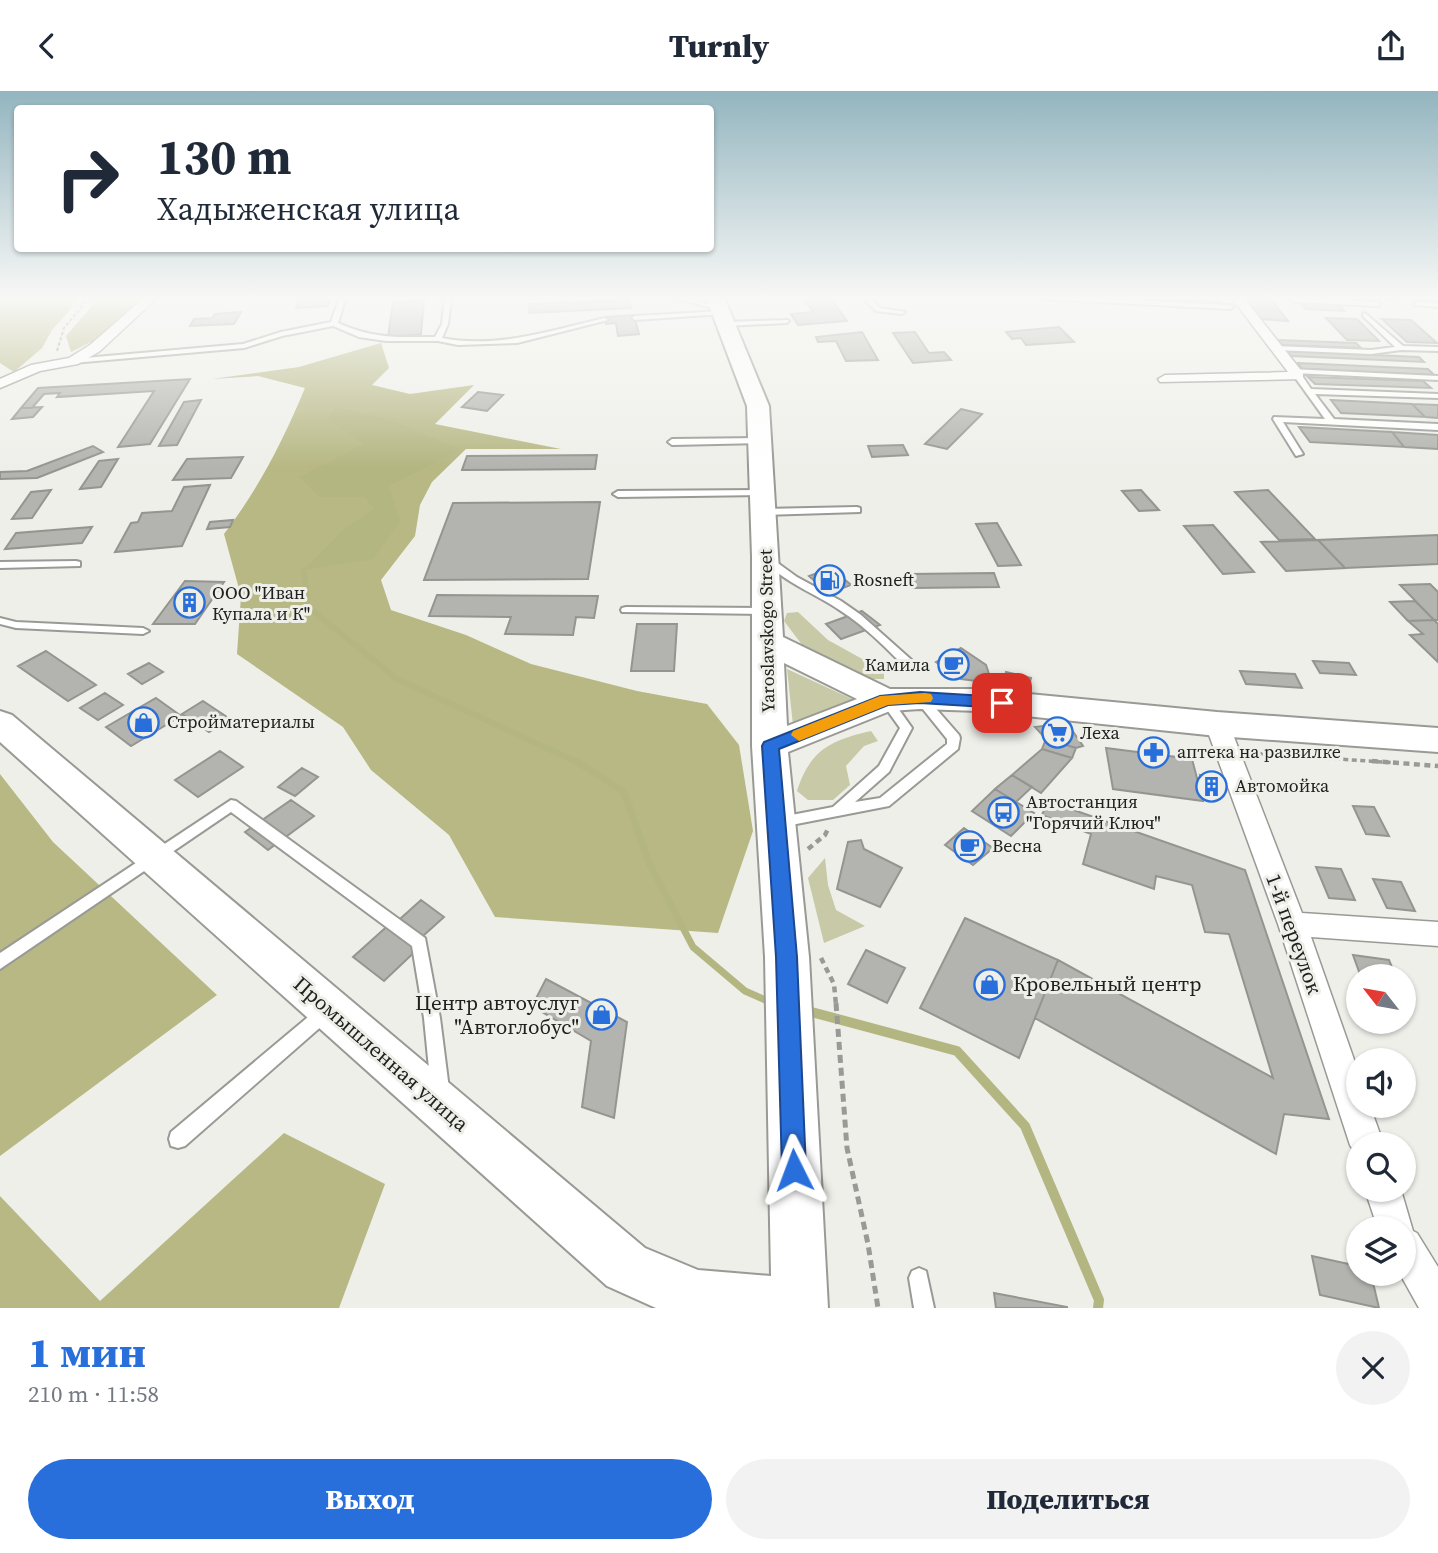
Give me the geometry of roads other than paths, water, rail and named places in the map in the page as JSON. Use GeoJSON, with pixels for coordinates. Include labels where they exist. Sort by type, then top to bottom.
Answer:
{"type":"FeatureCollection","features":[{"type":"Feature","properties":{"kind":"main road","name":"Yaroslavskogo Street"},"geometry":{"type":"LineString","coordinates":[[738,354],[758,406],[766,556],[770,746],[792,837],[787,957],[788,1033],[800,1308]]}},
{"type":"Feature","properties":{"kind":"main road"},"geometry":{"type":"LineString","coordinates":[[766,626],[886,700]]}},
{"type":"Feature","properties":{"kind":"main road"},"geometry":{"type":"LineString","coordinates":[[770,746],[886,700],[916,683],[978,700],[1217,725],[1438,740]]}},
{"type":"Feature","properties":{"kind":"main road","name":"Промышленная улица"},"geometry":{"type":"LineString","coordinates":[[0,723],[626,1267],[698,1299],[800,1308]]}},
{"type":"Feature","properties":{"kind":"street"},"geometry":{"type":"LineString","coordinates":[[0,384],[36,368],[73,361],[85,354]]}},
{"type":"Feature","properties":{"kind":"street"},"geometry":{"type":"LineString","coordinates":[[1280,354],[1296,374]]}},
{"type":"Feature","properties":{"kind":"street"},"geometry":{"type":"LineString","coordinates":[[1165,379],[1296,374]]}},
{"type":"Feature","properties":{"kind":"street","name":"1-й переулок"},"geometry":{"type":"LineString","coordinates":[[1217,725],[1292,924],[1363,1132]]}},
{"type":"Feature","properties":{"kind":"street"},"geometry":{"type":"LineString","coordinates":[[1292,924],[1438,934]]}},
{"type":"Feature","properties":{"kind":"street"},"geometry":{"type":"LineString","coordinates":[[1416,1266],[1438,1303]]}},
{"type":"Feature","properties":{"kind":"lane"},"geometry":{"type":"LineString","coordinates":[[73,361],[155,354]]}},
{"type":"Feature","properties":{"kind":"lane"},"geometry":{"type":"LineString","coordinates":[[1296,374],[1438,378]]}},
{"type":"Feature","properties":{"kind":"lane"},"geometry":{"type":"LineString","coordinates":[[1296,374],[1332,422]]}},
{"type":"Feature","properties":{"kind":"lane"},"geometry":{"type":"LineString","coordinates":[[1309,391],[1438,396]]}},
{"type":"Feature","properties":{"kind":"lane"},"geometry":{"type":"LineString","coordinates":[[1299,454],[1278,419],[1438,428]]}},
{"type":"Feature","properties":{"kind":"lane"},"geometry":{"type":"LineString","coordinates":[[672,442],[760,441]]}},
{"type":"Feature","properties":{"kind":"lane"},"geometry":{"type":"LineString","coordinates":[[618,494],[857,510]]}},
{"type":"Feature","properties":{"kind":"lane"},"geometry":{"type":"LineString","coordinates":[[766,556],[782,573],[836,603],[877,632],[954,738],[953,746],[884,802],[838,810]]}},
{"type":"Feature","properties":{"kind":"lane"},"geometry":{"type":"LineString","coordinates":[[0,565],[76,564]]}},
{"type":"Feature","properties":{"kind":"lane"},"geometry":{"type":"LineString","coordinates":[[626,610],[766,626]]}},
{"type":"Feature","properties":{"kind":"lane"},"geometry":{"type":"LineString","coordinates":[[0,621],[16,625],[144,631]]}},
{"type":"Feature","properties":{"kind":"lane"},"geometry":{"type":"LineString","coordinates":[[792,837],[838,810],[884,769],[906,728],[886,700]]}},
{"type":"Feature","properties":{"kind":"lane"},"geometry":{"type":"LineString","coordinates":[[0,961],[231,805],[419,943],[432,1018],[442,1107]]}},
{"type":"Feature","properties":{"kind":"lane"},"geometry":{"type":"LineString","coordinates":[[178,1139],[329,1009]]}},
{"type":"Feature","properties":{"kind":"lane"},"geometry":{"type":"LineString","coordinates":[[919,1278],[924,1308]]}},
{"type":"Feature","properties":{"kind":"waterway"},"geometry":{"type":"LineString","coordinates":[[304,570],[307,606],[397,679],[579,763]]}},
{"type":"Feature","properties":{"kind":"waterway"},"geometry":{"type":"LineString","coordinates":[[576,761],[624,792],[649,863],[693,947],[745,991],[772,1003]]}},
{"type":"Feature","properties":{"kind":"waterway"},"geometry":{"type":"LineString","coordinates":[[804,1010],[957,1051],[1025,1126],[1099,1300],[1098,1308]]}},
{"type":"Feature","properties":{"kind":"place","name":"Rosneft"},"geometry":{"type":"Point","coordinates":[830,580]}},
{"type":"Feature","properties":{"kind":"place","name":"ООО \"Иван Купала и К\""},"geometry":{"type":"Point","coordinates":[189,603]}},
{"type":"Feature","properties":{"kind":"place","name":"Камила"},"geometry":{"type":"Point","coordinates":[953,665]}},
{"type":"Feature","properties":{"kind":"place","name":"Стройматериалы"},"geometry":{"type":"Point","coordinates":[144,722]}},
{"type":"Feature","properties":{"kind":"place","name":"Леха"},"geometry":{"type":"Point","coordinates":[1057,733]}},
{"type":"Feature","properties":{"kind":"place","name":"аптека на развилке"},"geometry":{"type":"Point","coordinates":[1154,752]}},
{"type":"Feature","properties":{"kind":"place","name":"Автомойка"},"geometry":{"type":"Point","coordinates":[1212,786]}},
{"type":"Feature","properties":{"kind":"place","name":"Автостанция \"Горячий Ключ\""},"geometry":{"type":"Point","coordinates":[1003,812]}},
{"type":"Feature","properties":{"kind":"place","name":"Весна"},"geometry":{"type":"Point","coordinates":[969,846]}},
{"type":"Feature","properties":{"kind":"place","name":"Кровельный центр"},"geometry":{"type":"Point","coordinates":[990,984]}},
{"type":"Feature","properties":{"kind":"place","name":"Центр автоуслуг \"Автоглобус\""},"geometry":{"type":"Point","coordinates":[602,1015]}}]}
